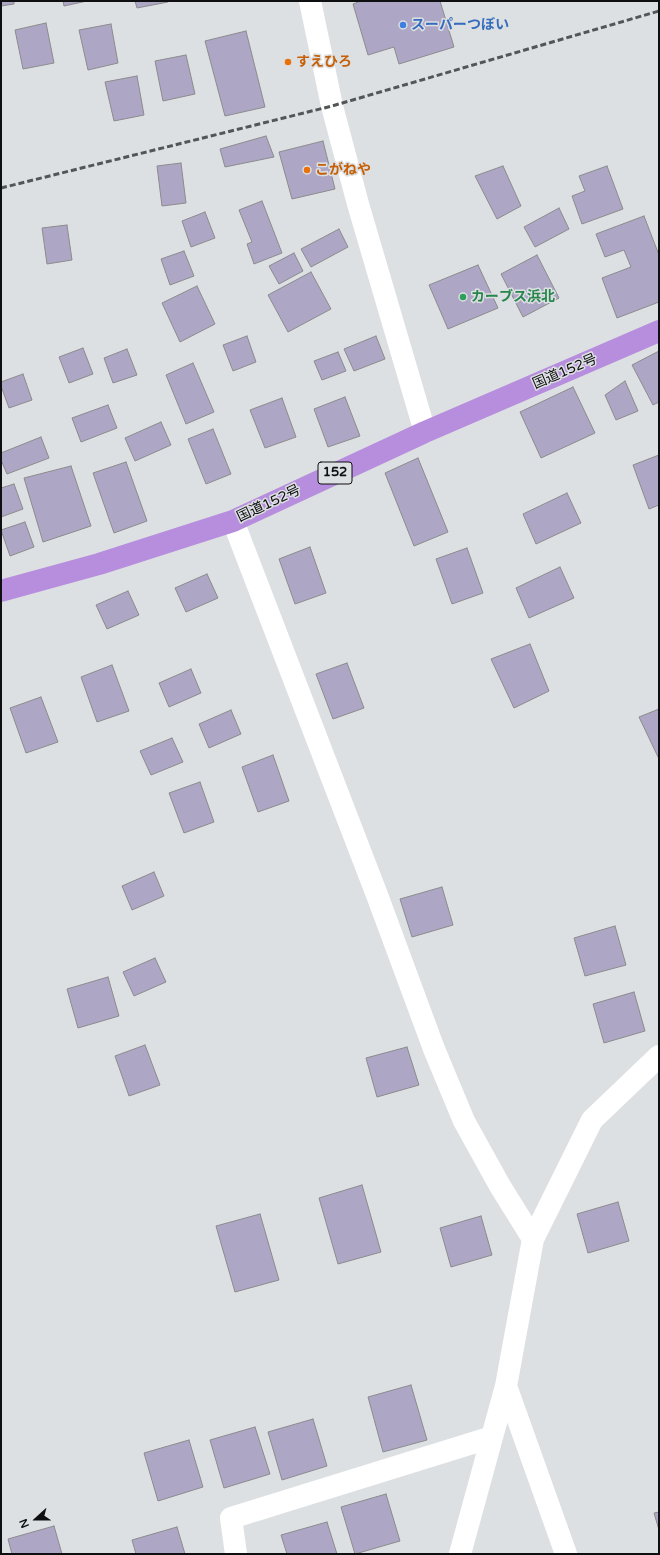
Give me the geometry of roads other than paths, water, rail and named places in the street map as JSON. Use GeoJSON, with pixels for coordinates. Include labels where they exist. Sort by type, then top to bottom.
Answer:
{"type":"FeatureCollection","features":[{"type":"Feature","properties":{"kind":"highway","name":"国道152号"},"geometry":{"type":"LineString","coordinates":[[1,591],[99,564],[233,521],[425,432],[659,331]]}},
{"type":"Feature","properties":{"kind":"street"},"geometry":{"type":"LineString","coordinates":[[310,1],[332,106],[358,204],[425,432]]}},
{"type":"Feature","properties":{"kind":"street"},"geometry":{"type":"LineString","coordinates":[[233,521],[377,895],[434,1049],[461,1114],[500,1186],[533,1239]]}},
{"type":"Feature","properties":{"kind":"street"},"geometry":{"type":"LineString","coordinates":[[460,1554],[506,1386],[533,1239],[592,1120],[659,1056]]}},
{"type":"Feature","properties":{"kind":"street"},"geometry":{"type":"LineString","coordinates":[[506,1386],[566,1554]]}},
{"type":"Feature","properties":{"kind":"street"},"geometry":{"type":"LineString","coordinates":[[236,1554],[230,1518],[492,1437]]}},
{"type":"Feature","properties":{"kind":"railway"},"geometry":{"type":"LineString","coordinates":[[1,188],[332,106],[659,11]]}},
{"type":"Feature","properties":{"kind":"place","name":"スーパーつぼい"},"geometry":{"type":"Point","coordinates":[403,25]}},
{"type":"Feature","properties":{"kind":"place","name":"すえひろ"},"geometry":{"type":"Point","coordinates":[288,62]}},
{"type":"Feature","properties":{"kind":"place","name":"こがねや"},"geometry":{"type":"Point","coordinates":[307,170]}},
{"type":"Feature","properties":{"kind":"place","name":"カーブス浜北"},"geometry":{"type":"Point","coordinates":[463,297]}}]}
